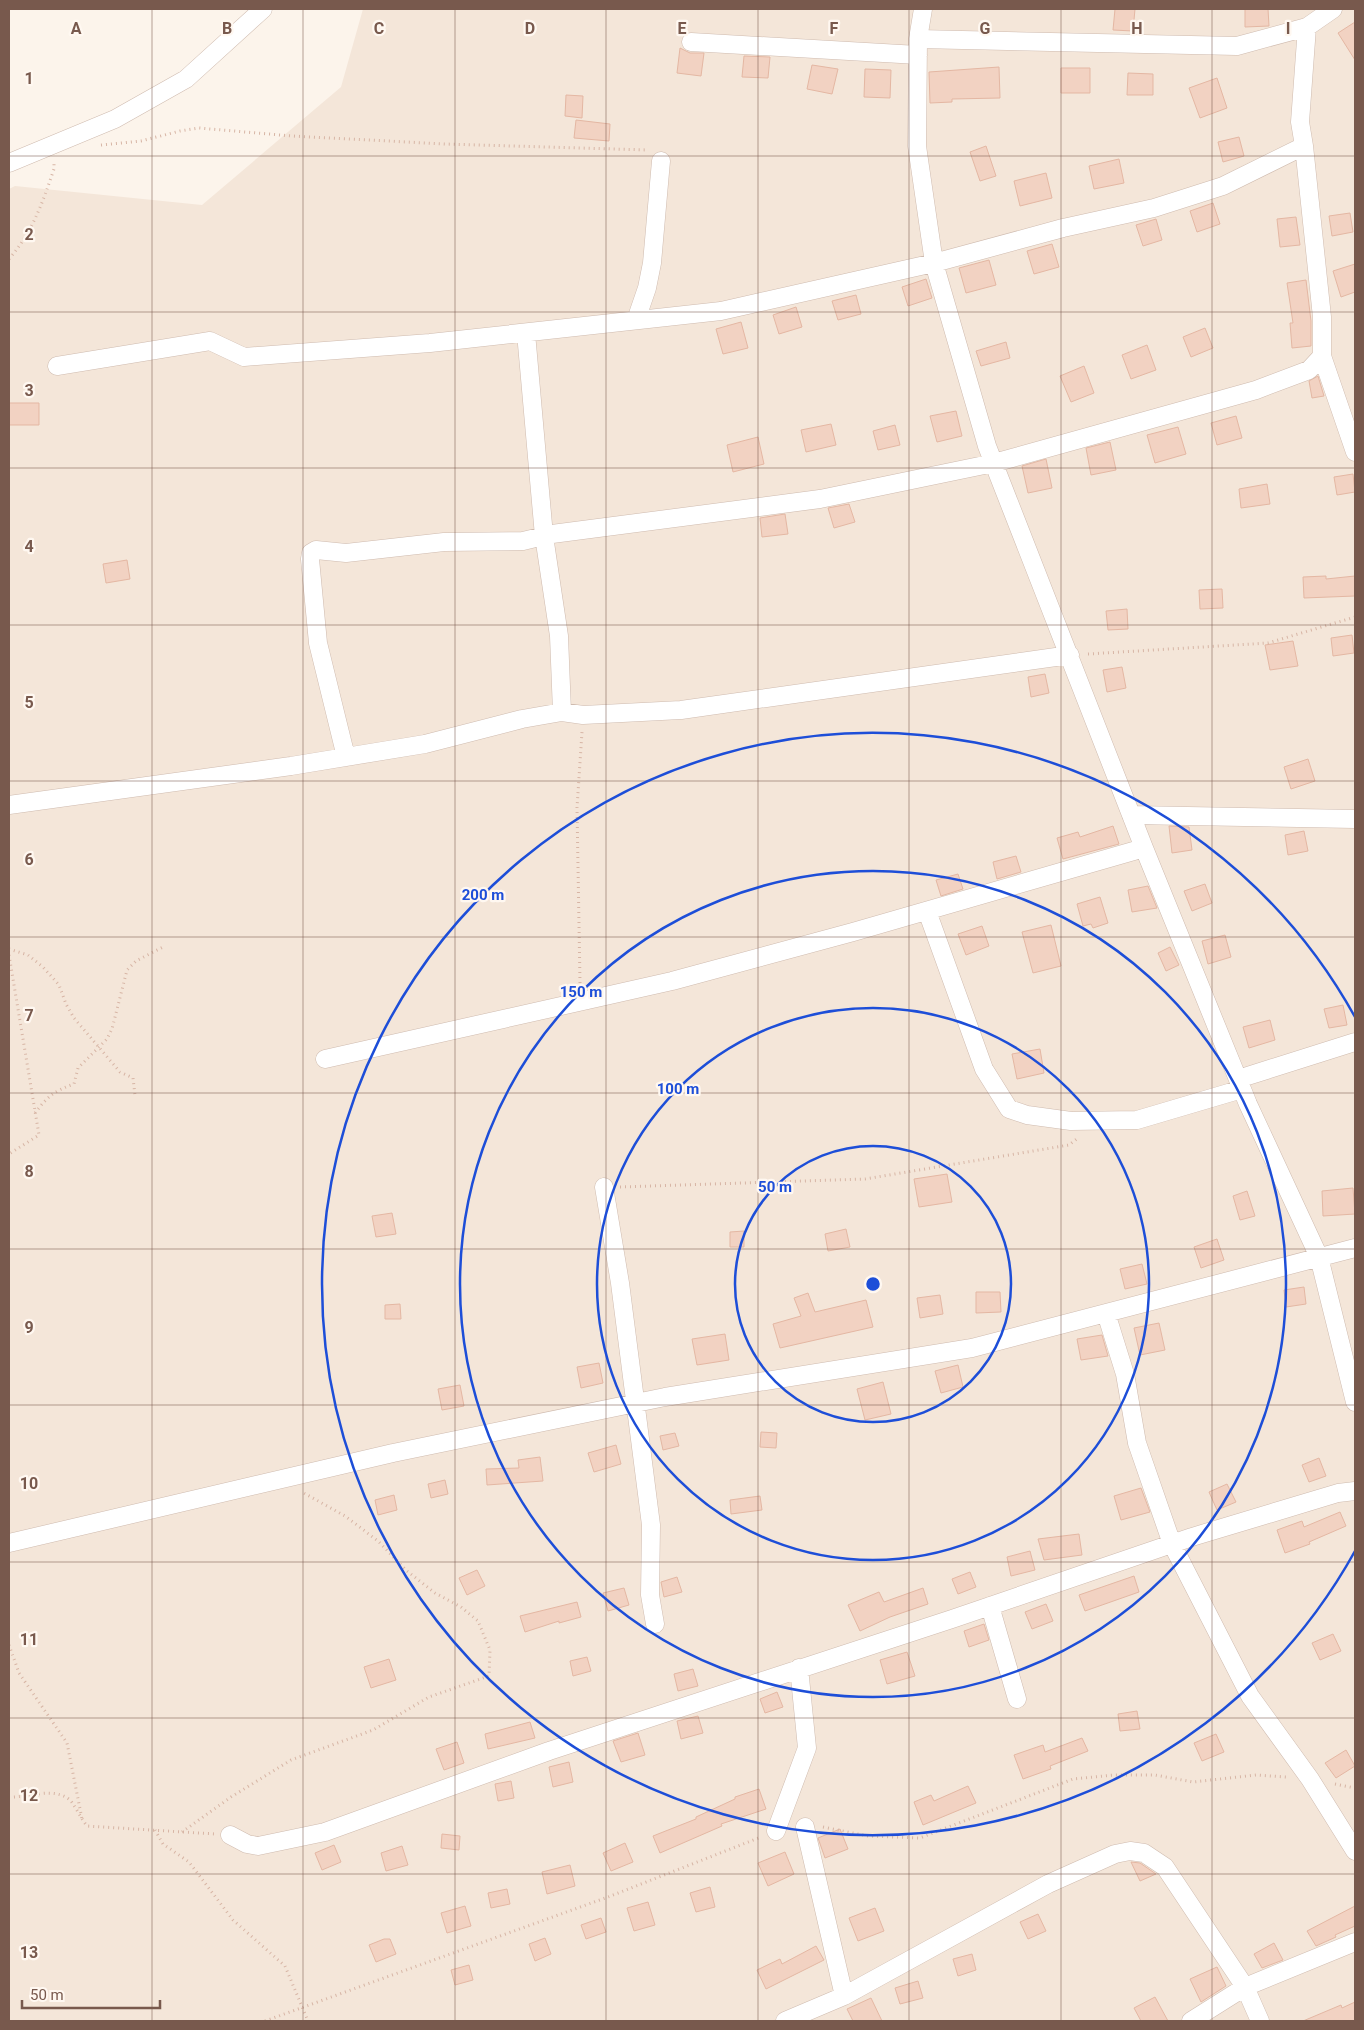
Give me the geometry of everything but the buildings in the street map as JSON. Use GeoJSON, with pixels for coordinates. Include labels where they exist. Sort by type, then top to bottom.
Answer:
{"type":"FeatureCollection","features":[{"type":"Feature","properties":{"kind":"street"},"geometry":{"type":"LineString","coordinates":[[9,163],[115,119],[186,79],[264,9]]}},
{"type":"Feature","properties":{"kind":"street"},"geometry":{"type":"LineString","coordinates":[[923,9],[918,47],[917,146],[934,262],[987,446],[1144,848],[1240,1084],[1319,1257],[1355,1402]]}},
{"type":"Feature","properties":{"kind":"street"},"geometry":{"type":"LineString","coordinates":[[691,42],[918,47],[1237,46],[1307,27],[1333,9]]}},
{"type":"Feature","properties":{"kind":"street"},"geometry":{"type":"LineString","coordinates":[[1307,27],[1300,122],[1322,317],[1322,356],[1355,452]]}},
{"type":"Feature","properties":{"kind":"street"},"geometry":{"type":"LineString","coordinates":[[57,366],[210,342],[244,357],[430,343],[721,311],[934,262],[1064,228],[1154,208],[1223,186],[1304,146]]}},
{"type":"Feature","properties":{"kind":"street"},"geometry":{"type":"LineString","coordinates":[[636,320],[647,288],[652,264],[661,161]]}},
{"type":"Feature","properties":{"kind":"street"},"geometry":{"type":"LineString","coordinates":[[526,333],[544,536],[559,636],[562,712]]}},
{"type":"Feature","properties":{"kind":"street"},"geometry":{"type":"LineString","coordinates":[[346,757],[318,643],[311,553],[316,550],[346,553],[444,542],[523,541],[544,536],[820,499],[994,463],[1256,390],[1309,370],[1322,356]]}},
{"type":"Feature","properties":{"kind":"street"},"geometry":{"type":"LineString","coordinates":[[9,806],[425,744],[522,719],[562,712],[583,715],[681,710],[1070,655]]}},
{"type":"Feature","properties":{"kind":"street"},"geometry":{"type":"LineString","coordinates":[[1132,815],[1355,819]]}},
{"type":"Feature","properties":{"kind":"street"},"geometry":{"type":"LineString","coordinates":[[325,1059],[672,982],[928,911],[1144,848]]}},
{"type":"Feature","properties":{"kind":"street"},"geometry":{"type":"LineString","coordinates":[[928,911],[984,1069],[1009,1109],[1027,1115],[1071,1121],[1137,1120],[1355,1042]]}},
{"type":"Feature","properties":{"kind":"street"},"geometry":{"type":"LineString","coordinates":[[604,1187],[620,1283],[651,1525],[650,1595],[655,1624]]}},
{"type":"Feature","properties":{"kind":"street"},"geometry":{"type":"LineString","coordinates":[[9,1543],[393,1453],[636,1403],[972,1348],[1355,1248]]}},
{"type":"Feature","properties":{"kind":"street"},"geometry":{"type":"LineString","coordinates":[[1106,1313],[1125,1374],[1137,1443],[1172,1544],[1250,1696],[1310,1779],[1355,1852]]}},
{"type":"Feature","properties":{"kind":"street"},"geometry":{"type":"LineString","coordinates":[[230,1835],[247,1844],[258,1846],[325,1832],[549,1751],[1172,1544],[1338,1493],[1355,1491]]}},
{"type":"Feature","properties":{"kind":"street"},"geometry":{"type":"LineString","coordinates":[[990,1606],[1017,1699]]}},
{"type":"Feature","properties":{"kind":"street"},"geometry":{"type":"LineString","coordinates":[[776,1831],[807,1748],[799,1668]]}},
{"type":"Feature","properties":{"kind":"street"},"geometry":{"type":"LineString","coordinates":[[805,1827],[844,1996]]}},
{"type":"Feature","properties":{"kind":"street"},"geometry":{"type":"LineString","coordinates":[[785,2021],[808,2017],[1048,1884],[1115,1854],[1130,1851],[1144,1853],[1164,1867],[1246,1987],[1260,2021]]}},
{"type":"Feature","properties":{"kind":"street"},"geometry":{"type":"LineString","coordinates":[[1191,2021],[1246,1987],[1355,1942]]}},
{"type":"Feature","properties":{"kind":"path"},"geometry":{"type":"LineString","coordinates":[[99,145],[141,141],[180,130],[199,128],[292,136],[445,144],[642,149],[653,151],[661,161]]}},
{"type":"Feature","properties":{"kind":"path"},"geometry":{"type":"LineString","coordinates":[[9,259],[24,242],[42,205],[54,169],[51,145]]}},
{"type":"Feature","properties":{"kind":"path"},"geometry":{"type":"LineString","coordinates":[[1070,655],[1268,643],[1355,617]]}},
{"type":"Feature","properties":{"kind":"path"},"geometry":{"type":"LineString","coordinates":[[581,1002],[577,808],[583,715]]}},
{"type":"Feature","properties":{"kind":"path"},"geometry":{"type":"LineString","coordinates":[[35,1113],[56,1090],[74,1084],[78,1068],[107,1039],[112,1029],[128,970],[136,961],[163,947]]}},
{"type":"Feature","properties":{"kind":"path"},"geometry":{"type":"LineString","coordinates":[[9,950],[28,955],[54,979],[59,985],[74,1018],[120,1072],[133,1078],[135,1095]]}},
{"type":"Feature","properties":{"kind":"path"},"geometry":{"type":"LineString","coordinates":[[9,955],[39,1136],[9,1154]]}},
{"type":"Feature","properties":{"kind":"path"},"geometry":{"type":"LineString","coordinates":[[604,1187],[866,1179],[1069,1145],[1102,1120]]}},
{"type":"Feature","properties":{"kind":"path"},"geometry":{"type":"LineString","coordinates":[[182,1832],[231,1797],[291,1760],[373,1730],[429,1697],[489,1676],[490,1650],[478,1620],[461,1607],[435,1593],[407,1572],[378,1541],[345,1516],[280,1479]]}},
{"type":"Feature","properties":{"kind":"path"},"geometry":{"type":"LineString","coordinates":[[9,1645],[20,1673],[67,1742],[82,1820]]}},
{"type":"Feature","properties":{"kind":"path"},"geometry":{"type":"LineString","coordinates":[[9,1797],[45,1793],[58,1794],[71,1801],[87,1826],[230,1835]]}},
{"type":"Feature","properties":{"kind":"path"},"geometry":{"type":"LineString","coordinates":[[155,1830],[163,1844],[189,1862],[233,1920],[284,1966],[308,2021]]}},
{"type":"Feature","properties":{"kind":"shaded area"},"geometry":{"type":"Polygon","coordinates":[[[363,9],[1355,9],[1355,2021],[9,2021],[9,189],[15,186],[202,205],[341,87],[363,9]]]}}]}
